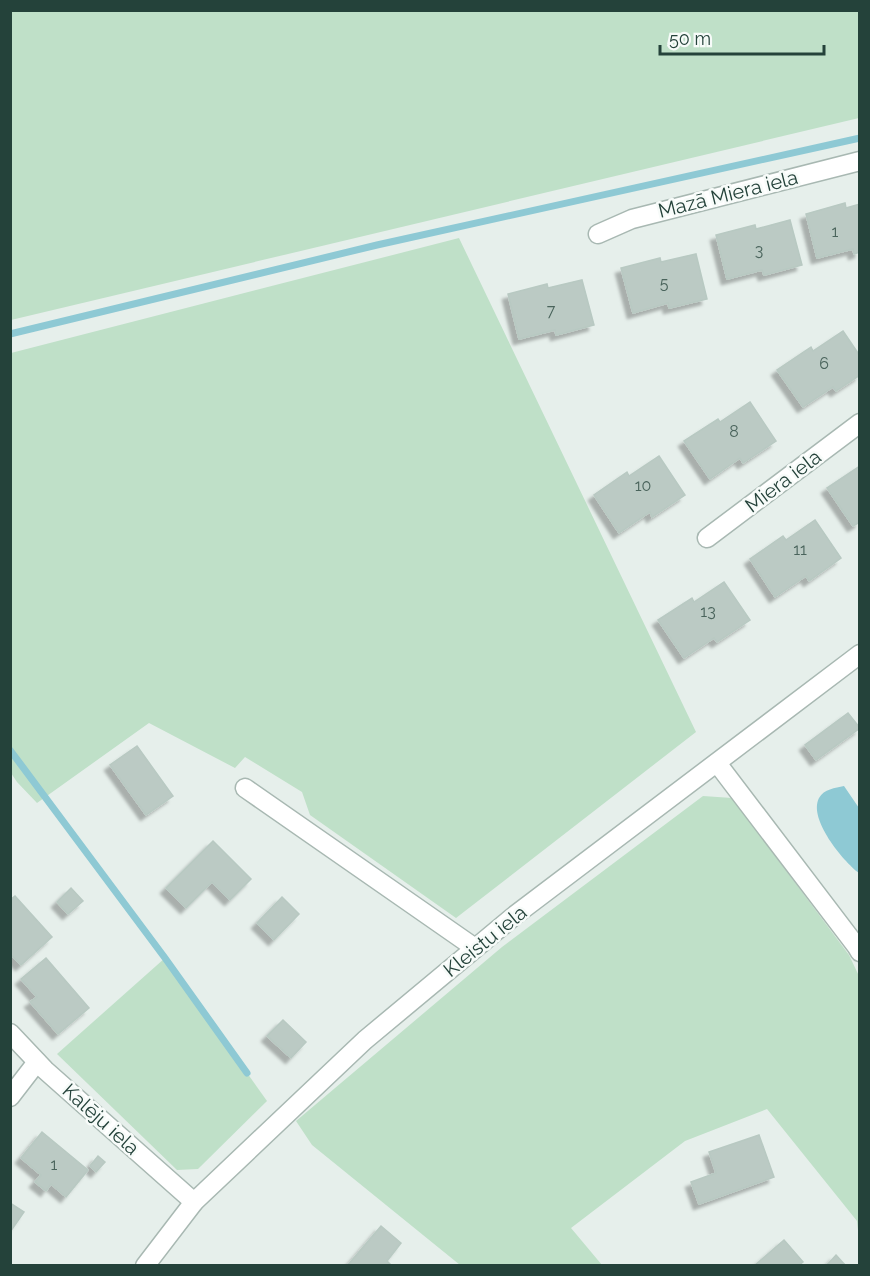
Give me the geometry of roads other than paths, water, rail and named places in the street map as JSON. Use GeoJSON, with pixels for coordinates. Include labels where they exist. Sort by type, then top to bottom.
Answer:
{"type":"FeatureCollection","features":[{"type":"Feature","properties":{"kind":"street","name":"Mazā Miera iela"},"geometry":{"type":"LineString","coordinates":[[598,234],[632,219],[860,161]]}},
{"type":"Feature","properties":{"kind":"street","name":"Miera iela"},"geometry":{"type":"LineString","coordinates":[[707,538],[860,423]]}},
{"type":"Feature","properties":{"kind":"street","name":"Kleistu iela"},"geometry":{"type":"LineString","coordinates":[[145,1266],[194,1202],[365,1040],[514,916],[860,654]]}},
{"type":"Feature","properties":{"kind":"street"},"geometry":{"type":"LineString","coordinates":[[717,763],[860,952]]}},
{"type":"Feature","properties":{"kind":"street"},"geometry":{"type":"LineString","coordinates":[[244,788],[475,948]]}},
{"type":"Feature","properties":{"kind":"street","name":"Kalēju iela"},"geometry":{"type":"LineString","coordinates":[[10,1033],[37,1062],[194,1202]]}},
{"type":"Feature","properties":{"kind":"street"},"geometry":{"type":"LineString","coordinates":[[10,1097],[37,1062]]}},
{"type":"Feature","properties":{"kind":"water"},"geometry":{"type":"Polygon","coordinates":[[[844,786],[859,808],[859,873],[836,850],[818,817],[817,807],[821,795],[830,789],[844,786]]]}},
{"type":"Feature","properties":{"kind":"waterway"},"geometry":{"type":"LineString","coordinates":[[10,334],[377,245],[860,138]]}},
{"type":"Feature","properties":{"kind":"waterway"},"geometry":{"type":"LineString","coordinates":[[10,750],[165,958],[247,1073]]}}]}
